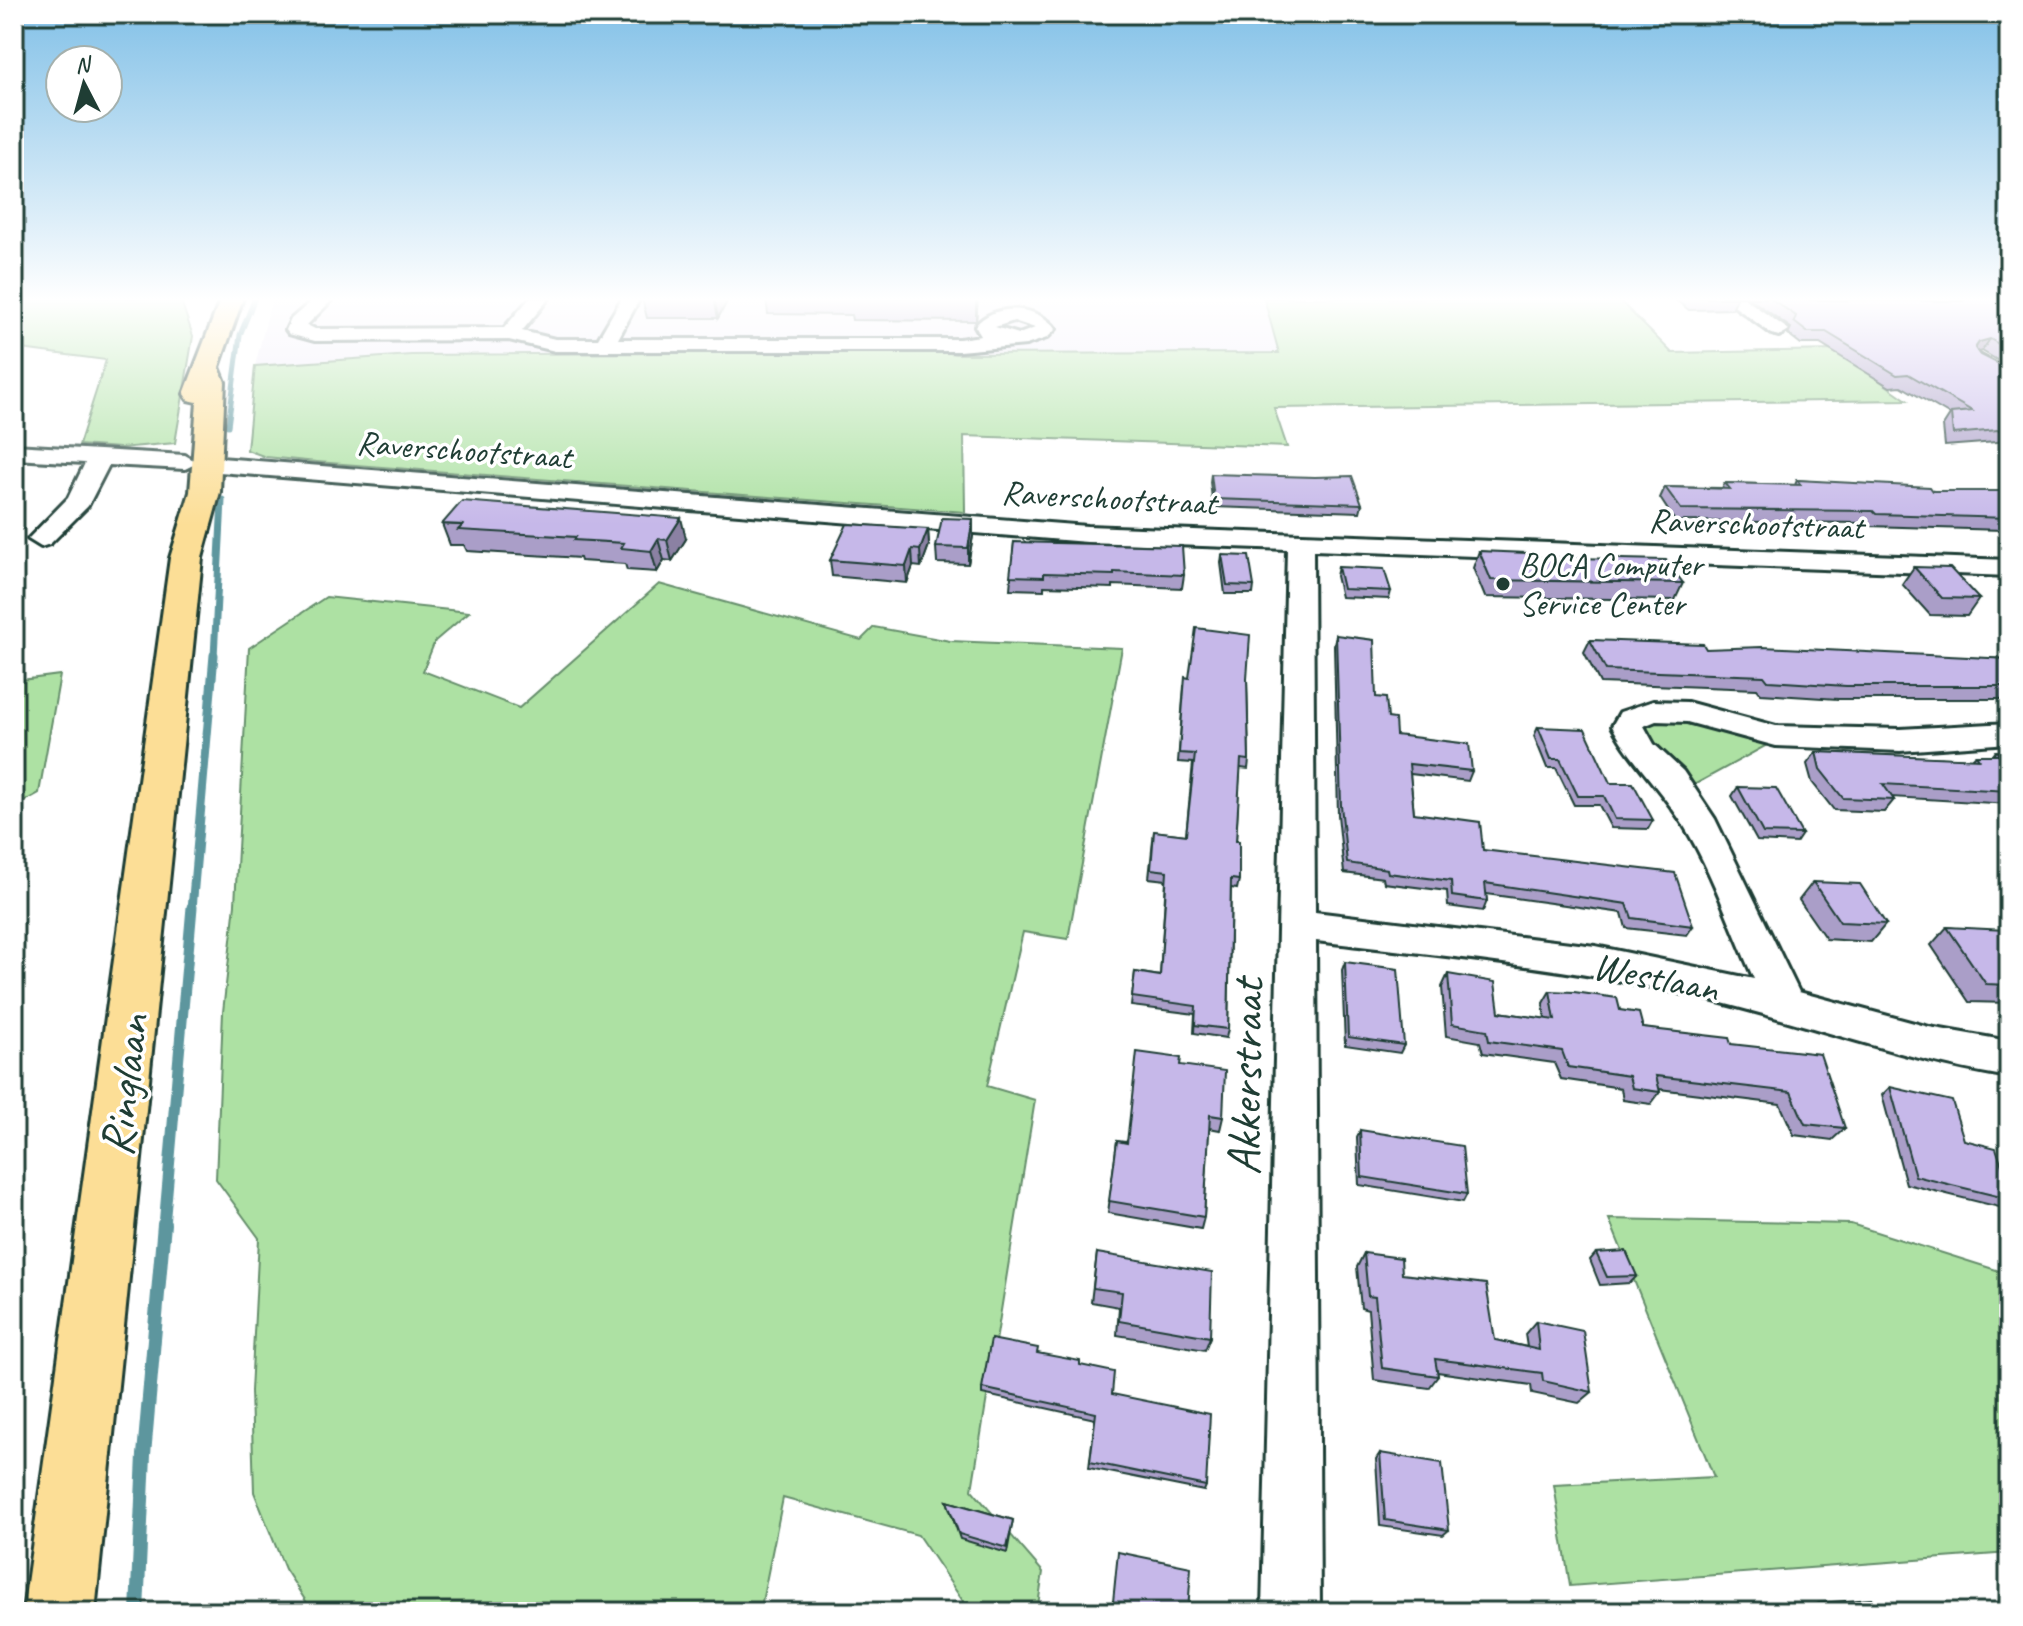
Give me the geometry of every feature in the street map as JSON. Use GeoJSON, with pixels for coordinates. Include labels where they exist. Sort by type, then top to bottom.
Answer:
{"type":"FeatureCollection","features":[{"type":"Feature","properties":{"kind":"main road","name":"Ringlaan"},"geometry":{"type":"LineString","coordinates":[[59,1612],[186,558],[202,466],[198,385],[205,374]]}},
{"type":"Feature","properties":{"kind":"street","name":"Raverschootstraat"},"geometry":{"type":"LineString","coordinates":[[14,452],[105,456],[1015,529],[1300,543],[2009,568]]}},
{"type":"Feature","properties":{"kind":"street"},"geometry":{"type":"LineString","coordinates":[[41,539],[79,501],[95,465],[105,456]]}},
{"type":"Feature","properties":{"kind":"street","name":"Akkerstraat"},"geometry":{"type":"LineString","coordinates":[[1291,1612],[1300,543]]}},
{"type":"Feature","properties":{"kind":"street"},"geometry":{"type":"LineString","coordinates":[[1784,1003],[1703,828],[1671,779],[1631,735],[1628,726],[1631,719],[1653,711],[1687,712],[1750,731],[1792,736],[1900,740],[2009,733]]}},
{"type":"Feature","properties":{"kind":"street","name":"Westlaan"},"geometry":{"type":"LineString","coordinates":[[1297,924],[1498,949],[1690,980],[1784,1003],[1950,1052],[2009,1059]]}},
{"type":"Feature","properties":{"kind":"green space"},"geometry":{"type":"Polygon","coordinates":[[[102,374],[187,374],[175,443],[120,448],[79,445],[102,374]]]}},
{"type":"Feature","properties":{"kind":"green space"},"geometry":{"type":"Polygon","coordinates":[[[254,374],[1870,374],[1907,400],[1274,408],[1287,447],[964,436],[965,512],[317,462],[266,457],[247,450],[254,374]]]}},
{"type":"Feature","properties":{"kind":"green space"},"geometry":{"type":"Polygon","coordinates":[[[659,584],[861,640],[874,627],[950,641],[1122,648],[1068,939],[1023,932],[987,1086],[1035,1100],[972,1490],[1043,1572],[1038,1605],[967,1607],[918,1535],[783,1498],[760,1612],[313,1612],[285,1569],[254,1492],[251,1391],[259,1238],[216,1179],[223,1012],[235,904],[249,648],[326,597],[469,612],[435,641],[423,671],[519,708],[659,584]]]}},
{"type":"Feature","properties":{"kind":"green space"},"geometry":{"type":"Polygon","coordinates":[[[60,675],[39,793],[14,807],[14,681],[60,675]]]}},
{"type":"Feature","properties":{"kind":"green space"},"geometry":{"type":"Polygon","coordinates":[[[1697,717],[1769,744],[1692,786],[1658,754],[1638,722],[1697,717]]]}},
{"type":"Feature","properties":{"kind":"green space"},"geometry":{"type":"Polygon","coordinates":[[[1609,1219],[1851,1224],[2009,1274],[2009,1553],[1570,1586],[1554,1485],[1714,1477],[1609,1219]]]}},
{"type":"Feature","properties":{"kind":"building"},"geometry":{"type":"Polygon","coordinates":[[[1895,374],[2009,374],[2009,429],[1953,434],[1951,413],[1972,411],[1908,374],[1895,374]]]}},
{"type":"Feature","properties":{"kind":"building"},"geometry":{"type":"Polygon","coordinates":[[[1211,474],[1352,476],[1362,504],[1214,499],[1211,474]]]}},
{"type":"Feature","properties":{"kind":"building"},"geometry":{"type":"Polygon","coordinates":[[[1797,480],[1930,487],[1933,491],[2009,491],[2009,518],[1876,514],[1873,511],[1681,509],[1665,487],[1730,489],[1725,483],[1801,485],[1797,480]]]}},
{"type":"Feature","properties":{"kind":"building"},"geometry":{"type":"Polygon","coordinates":[[[462,501],[681,518],[667,540],[658,539],[651,551],[621,548],[624,543],[458,530],[463,525],[442,524],[462,501]]]}},
{"type":"Feature","properties":{"kind":"building"},"geometry":{"type":"Polygon","coordinates":[[[942,518],[973,519],[968,548],[936,547],[942,518]]]}},
{"type":"Feature","properties":{"kind":"building"},"geometry":{"type":"Polygon","coordinates":[[[847,524],[928,529],[920,550],[912,549],[906,566],[830,560],[847,524]]]}},
{"type":"Feature","properties":{"kind":"building"},"geometry":{"type":"Polygon","coordinates":[[[1014,542],[1182,546],[1184,575],[1114,572],[1114,575],[1044,573],[1044,577],[1010,576],[1014,542]]]}},
{"type":"Feature","properties":{"kind":"building"},"geometry":{"type":"Polygon","coordinates":[[[1479,551],[1527,553],[1529,557],[1666,560],[1683,583],[1491,580],[1479,551]]]}},
{"type":"Feature","properties":{"kind":"building"},"geometry":{"type":"Polygon","coordinates":[[[1222,555],[1249,556],[1254,586],[1227,585],[1222,555]]]}},
{"type":"Feature","properties":{"kind":"building"},"geometry":{"type":"Polygon","coordinates":[[[1338,567],[1384,569],[1391,591],[1343,589],[1338,567]]]}},
{"type":"Feature","properties":{"kind":"building"},"geometry":{"type":"Polygon","coordinates":[[[1914,567],[1950,568],[1979,599],[1942,598],[1914,567]]]}},
{"type":"Feature","properties":{"kind":"building"},"geometry":{"type":"Polygon","coordinates":[[[1196,628],[1250,635],[1247,679],[1249,760],[1241,759],[1236,841],[1239,841],[1239,880],[1231,879],[1228,1029],[1195,1025],[1196,1006],[1132,997],[1135,972],[1160,976],[1167,871],[1151,869],[1154,831],[1186,835],[1195,754],[1179,753],[1185,677],[1189,678],[1196,628]]]}},
{"type":"Feature","properties":{"kind":"building"},"geometry":{"type":"Polygon","coordinates":[[[1336,635],[1374,640],[1376,697],[1386,698],[1388,718],[1395,719],[1396,735],[1469,744],[1472,771],[1409,764],[1414,813],[1480,822],[1483,850],[1675,873],[1693,926],[1632,918],[1627,904],[1485,883],[1487,901],[1452,896],[1451,881],[1388,873],[1387,869],[1347,863],[1341,805],[1336,635]]]}},
{"type":"Feature","properties":{"kind":"building"},"geometry":{"type":"Polygon","coordinates":[[[1590,640],[1703,644],[1706,649],[1762,647],[2009,659],[2009,686],[1846,686],[1768,681],[1764,676],[1606,670],[1590,640]]]}},
{"type":"Feature","properties":{"kind":"building"},"geometry":{"type":"Polygon","coordinates":[[[1538,727],[1585,729],[1610,783],[1633,783],[1653,820],[1615,819],[1604,796],[1578,796],[1560,759],[1551,759],[1538,727]]]}},
{"type":"Feature","properties":{"kind":"building"},"geometry":{"type":"Polygon","coordinates":[[[1996,751],[2009,751],[2009,791],[1883,784],[1894,800],[1843,798],[1820,769],[1816,752],[1979,759],[1976,755],[2000,755],[1996,751]]]}},
{"type":"Feature","properties":{"kind":"building"},"geometry":{"type":"Polygon","coordinates":[[[1738,787],[1776,788],[1802,834],[1763,833],[1738,787]]]}},
{"type":"Feature","properties":{"kind":"building"},"geometry":{"type":"Polygon","coordinates":[[[1813,882],[1860,884],[1886,924],[1840,922],[1813,882]]]}},
{"type":"Feature","properties":{"kind":"building"},"geometry":{"type":"Polygon","coordinates":[[[1947,927],[2006,930],[2009,935],[2009,985],[1986,984],[1947,927]]]}},
{"type":"Feature","properties":{"kind":"building"},"geometry":{"type":"Polygon","coordinates":[[[1345,962],[1398,969],[1404,1045],[1348,1037],[1345,962]]]}},
{"type":"Feature","properties":{"kind":"building"},"geometry":{"type":"Polygon","coordinates":[[[1448,974],[1495,982],[1499,1012],[1555,1020],[1550,991],[1574,992],[1617,998],[1620,1010],[1639,1013],[1643,1028],[1729,1038],[1731,1044],[1820,1054],[1845,1128],[1805,1124],[1791,1092],[1656,1076],[1660,1092],[1632,1088],[1629,1076],[1568,1067],[1562,1051],[1489,1041],[1487,1030],[1452,1024],[1448,974]]]}},
{"type":"Feature","properties":{"kind":"building"},"geometry":{"type":"Polygon","coordinates":[[[1137,1052],[1181,1058],[1180,1065],[1225,1071],[1223,1117],[1210,1115],[1204,1217],[1109,1201],[1117,1141],[1127,1143],[1137,1052]]]}},
{"type":"Feature","properties":{"kind":"building"},"geometry":{"type":"Polygon","coordinates":[[[1890,1087],[1952,1101],[1964,1140],[1996,1148],[2009,1186],[2009,1199],[1915,1176],[1890,1087]]]}},
{"type":"Feature","properties":{"kind":"building"},"geometry":{"type":"Polygon","coordinates":[[[1360,1130],[1462,1146],[1467,1194],[1362,1177],[1360,1130]]]}},
{"type":"Feature","properties":{"kind":"building"},"geometry":{"type":"Polygon","coordinates":[[[1626,1251],[1637,1276],[1607,1277],[1596,1253],[1626,1251]]]}},
{"type":"Feature","properties":{"kind":"building"},"geometry":{"type":"Polygon","coordinates":[[[1097,1253],[1212,1272],[1210,1337],[1119,1321],[1122,1292],[1093,1288],[1097,1253]]]}},
{"type":"Feature","properties":{"kind":"building"},"geometry":{"type":"Polygon","coordinates":[[[1364,1253],[1401,1258],[1402,1274],[1486,1284],[1495,1340],[1539,1350],[1536,1321],[1583,1331],[1592,1392],[1543,1381],[1542,1373],[1435,1359],[1438,1376],[1382,1368],[1375,1297],[1368,1296],[1364,1253]]]}},
{"type":"Feature","properties":{"kind":"building"},"geometry":{"type":"Polygon","coordinates":[[[991,1339],[1038,1348],[1037,1353],[1080,1361],[1080,1365],[1114,1372],[1112,1394],[1210,1414],[1206,1486],[1090,1462],[1096,1413],[982,1388],[991,1339]]]}},
{"type":"Feature","properties":{"kind":"building"},"geometry":{"type":"Polygon","coordinates":[[[1380,1453],[1442,1463],[1449,1530],[1385,1520],[1380,1453]]]}},
{"type":"Feature","properties":{"kind":"building"},"geometry":{"type":"Polygon","coordinates":[[[947,1501],[1013,1520],[1007,1548],[959,1534],[947,1501]]]}},
{"type":"Feature","properties":{"kind":"building"},"geometry":{"type":"Polygon","coordinates":[[[1118,1552],[1191,1567],[1188,1612],[1112,1612],[1118,1552]]]}},
{"type":"Feature","properties":{"kind":"building"},"geometry":{"type":"Polygon","coordinates":[[[1872,1599],[1879,1612],[1823,1612],[1819,1603],[1872,1599]]]}},
{"type":"Feature","properties":{"kind":"building"},"geometry":{"type":"Polygon","coordinates":[[[1388,1606],[1414,1612],[1388,1612],[1388,1606]]]}},
{"type":"Feature","properties":{"kind":"waterway"},"geometry":{"type":"LineString","coordinates":[[228,426],[235,374]]}},
{"type":"Feature","properties":{"kind":"waterway"},"geometry":{"type":"LineString","coordinates":[[214,657],[222,500]]}},
{"type":"Feature","properties":{"kind":"waterway"},"geometry":{"type":"LineString","coordinates":[[192,909],[214,655]]}},
{"type":"Feature","properties":{"kind":"waterway"},"geometry":{"type":"LineString","coordinates":[[164,1226],[192,907]]}},
{"type":"Feature","properties":{"kind":"waterway"},"geometry":{"type":"LineString","coordinates":[[137,1612],[144,1455],[164,1224]]}},
{"type":"Feature","properties":{"kind":"place","name":"BOCA Computer Service Center"},"geometry":{"type":"Point","coordinates":[1503,584]}}]}
